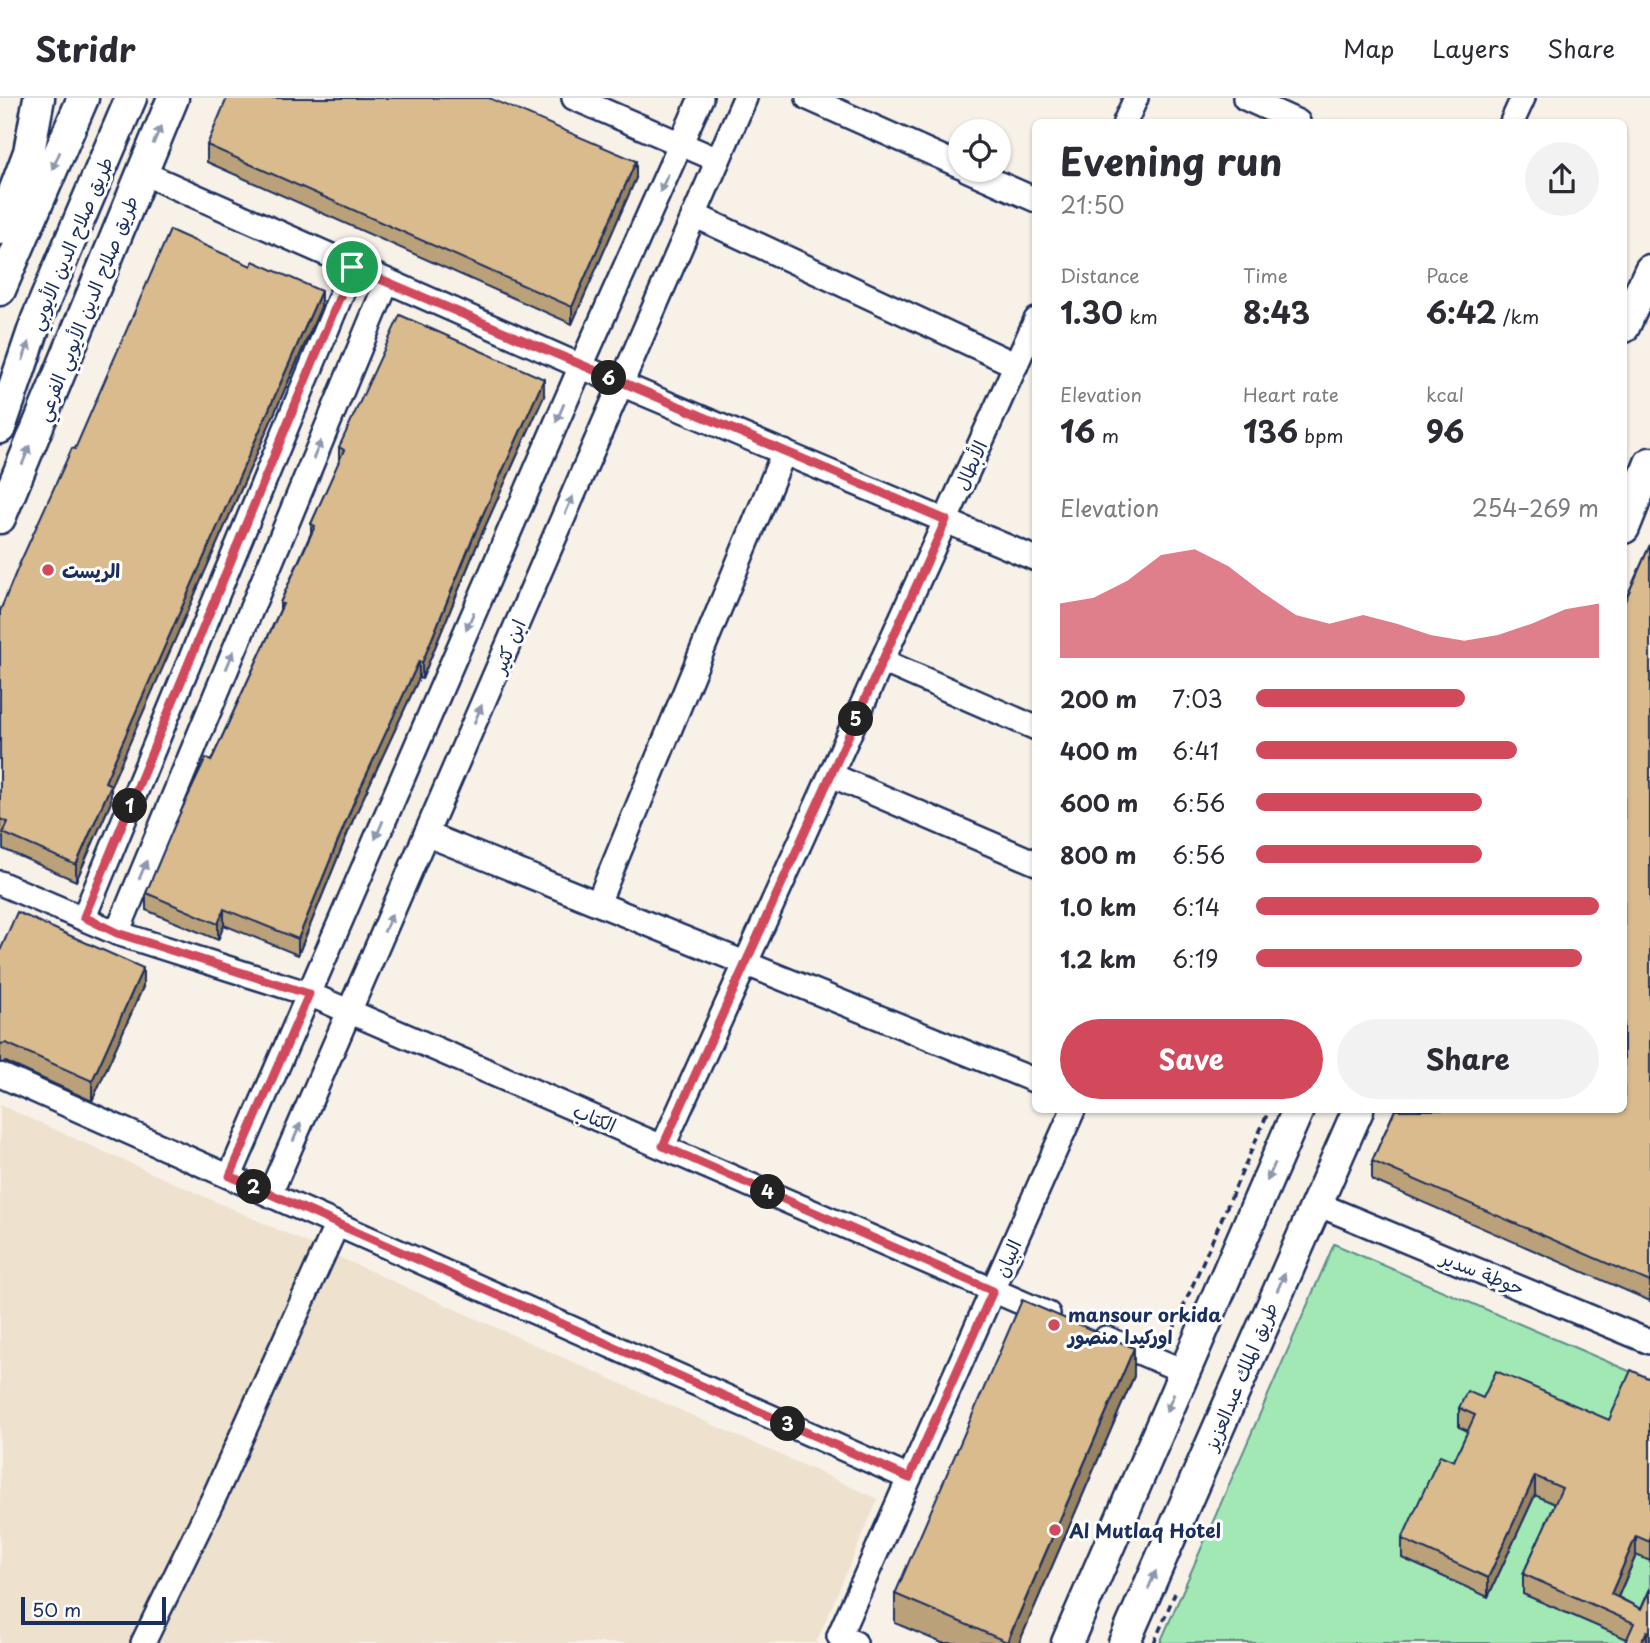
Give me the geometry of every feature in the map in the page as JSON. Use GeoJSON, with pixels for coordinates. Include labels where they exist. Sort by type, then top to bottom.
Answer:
{"type":"FeatureCollection","features":[{"type":"Feature","properties":{"kind":"main road"},"geometry":{"type":"LineString","coordinates":[[0,177],[38,98]]}},
{"type":"Feature","properties":{"kind":"main road"},"geometry":{"type":"LineString","coordinates":[[0,229],[29,152],[38,98]]}},
{"type":"Feature","properties":{"kind":"main road"},"geometry":{"type":"LineString","coordinates":[[0,290],[83,98]]}},
{"type":"Feature","properties":{"kind":"main road","name":"طريق صلاح الدين الأيوبي"},"geometry":{"type":"LineString","coordinates":[[0,428],[37,319],[131,98]]}},
{"type":"Feature","properties":{"kind":"main road","name":"طريق صلاح الدين الأيوبي الفرعي"},"geometry":{"type":"LineString","coordinates":[[0,518],[173,98]]}},
{"type":"Feature","properties":{"kind":"main road"},"geometry":{"type":"LineString","coordinates":[[1627,320],[1650,270]]}},
{"type":"Feature","properties":{"kind":"main road"},"geometry":{"type":"LineString","coordinates":[[1627,335],[1650,290]]}},
{"type":"Feature","properties":{"kind":"main road"},"geometry":{"type":"LineString","coordinates":[[1627,521],[1648,475]]}},
{"type":"Feature","properties":{"kind":"main road"},"geometry":{"type":"LineString","coordinates":[[1067,1643],[1171,1366],[1297,1113]]}},
{"type":"Feature","properties":{"kind":"main road","name":"طريق الملك عبدالعزيز"},"geometry":{"type":"LineString","coordinates":[[1125,1643],[1357,1113]]}},
{"type":"Feature","properties":{"kind":"street"},"geometry":{"type":"LineString","coordinates":[[574,98],[718,160]]}},
{"type":"Feature","properties":{"kind":"street"},"geometry":{"type":"LineString","coordinates":[[230,1176],[581,366],[701,98]]}},
{"type":"Feature","properties":{"kind":"street","name":"ابن كثير"},"geometry":{"type":"LineString","coordinates":[[270,1194],[745,98]]}},
{"type":"Feature","properties":{"kind":"street"},"geometry":{"type":"LineString","coordinates":[[808,98],[948,160]]}},
{"type":"Feature","properties":{"kind":"street"},"geometry":{"type":"LineString","coordinates":[[1126,119],[1136,98]]}},
{"type":"Feature","properties":{"kind":"street"},"geometry":{"type":"LineString","coordinates":[[1245,98],[1290,119]]}},
{"type":"Feature","properties":{"kind":"street"},"geometry":{"type":"LineString","coordinates":[[1513,119],[1523,98]]}},
{"type":"Feature","properties":{"kind":"street"},"geometry":{"type":"LineString","coordinates":[[141,172],[621,384],[1032,557]]}},
{"type":"Feature","properties":{"kind":"street"},"geometry":{"type":"LineString","coordinates":[[995,182],[1032,198]]}},
{"type":"Feature","properties":{"kind":"street"},"geometry":{"type":"LineString","coordinates":[[694,215],[1016,365]]}},
{"type":"Feature","properties":{"kind":"street"},"geometry":{"type":"LineString","coordinates":[[84,917],[352,267]]}},
{"type":"Feature","properties":{"kind":"street"},"geometry":{"type":"LineString","coordinates":[[117,933],[387,282]]}},
{"type":"Feature","properties":{"kind":"street","name":"الأبطال"},"geometry":{"type":"LineString","coordinates":[[663,1146],[1032,329]]}},
{"type":"Feature","properties":{"kind":"street"},"geometry":{"type":"LineString","coordinates":[[598,903],[784,452]]}},
{"type":"Feature","properties":{"kind":"street"},"geometry":{"type":"LineString","coordinates":[[882,661],[1032,726]]}},
{"type":"Feature","properties":{"kind":"street"},"geometry":{"type":"LineString","coordinates":[[831,775],[1032,861]]}},
{"type":"Feature","properties":{"kind":"street"},"geometry":{"type":"LineString","coordinates":[[426,834],[1032,1079]]}},
{"type":"Feature","properties":{"kind":"street","name":"الكتاب"},"geometry":{"type":"LineString","coordinates":[[0,883],[117,933],[309,994],[1171,1366]]}},
{"type":"Feature","properties":{"kind":"street"},"geometry":{"type":"LineString","coordinates":[[0,1075],[909,1478]]}},
{"type":"Feature","properties":{"kind":"street","name":"البيان"},"geometry":{"type":"LineString","coordinates":[[847,1640],[909,1478],[1072,1113]]}},
{"type":"Feature","properties":{"kind":"street","name":"حوطة سدير"},"geometry":{"type":"LineString","coordinates":[[1315,1203],[1650,1342]]}},
{"type":"Feature","properties":{"kind":"street"},"geometry":{"type":"LineString","coordinates":[[143,1643],[215,1495],[337,1224]]}},
{"type":"Feature","properties":{"kind":"path"},"geometry":{"type":"LineString","coordinates":[[1171,1366],[1268,1113]]}},
{"type":"Feature","properties":{"kind":"shaded area"},"geometry":{"type":"Polygon","coordinates":[[[0,1105],[878,1499],[816,1643],[0,1643],[0,1105]]]}},
{"type":"Feature","properties":{"kind":"green space"},"geometry":{"type":"Polygon","coordinates":[[[1334,1244],[1650,1380],[1650,1643],[1160,1643],[1334,1244]]]}},
{"type":"Feature","properties":{"kind":"building"},"geometry":{"type":"Polygon","coordinates":[[[227,98],[489,98],[636,161],[572,307],[207,145],[227,98]]]}},
{"type":"Feature","properties":{"kind":"building"},"geometry":{"type":"Polygon","coordinates":[[[170,230],[251,266],[253,261],[321,291],[105,782],[111,785],[76,865],[3,833],[8,822],[0,819],[0,611],[72,448],[75,449],[170,230]]]}},
{"type":"Feature","properties":{"kind":"building"},"geometry":{"type":"Polygon","coordinates":[[[400,315],[544,379],[479,523],[422,663],[419,661],[353,804],[298,939],[224,909],[218,924],[146,893],[206,758],[211,761],[283,604],[280,603],[315,526],[311,524],[344,450],[339,447],[400,315]]]}},
{"type":"Feature","properties":{"kind":"building"},"geometry":{"type":"Polygon","coordinates":[[[1650,545],[1650,1282],[1372,1161],[1394,1113],[1627,1113],[1627,596],[1650,545]]]}},
{"type":"Feature","properties":{"kind":"building"},"geometry":{"type":"Polygon","coordinates":[[[17,912],[143,968],[92,1081],[6,1043],[0,1044],[0,951],[17,912]]]}},
{"type":"Feature","properties":{"kind":"building"},"geometry":{"type":"Polygon","coordinates":[[[1022,1300],[1134,1348],[1007,1642],[895,1594],[1022,1300]]]}},
{"type":"Feature","properties":{"kind":"building"},"geometry":{"type":"Polygon","coordinates":[[[1631,1370],[1650,1379],[1650,1542],[1636,1536],[1611,1594],[1641,1609],[1650,1589],[1650,1632],[1647,1631],[1641,1643],[1625,1643],[1634,1623],[1523,1574],[1562,1488],[1535,1476],[1488,1578],[1402,1539],[1440,1455],[1454,1461],[1475,1415],[1459,1408],[1467,1391],[1483,1398],[1496,1371],[1609,1420],[1631,1370]]]}},
{"type":"Feature","properties":{"kind":"place","name":"الريست"},"geometry":{"type":"Point","coordinates":[48,570]}},
{"type":"Feature","properties":{"kind":"place","name":"mansour orkida اوركيدا منصور"},"geometry":{"type":"Point","coordinates":[1054,1325]}},
{"type":"Feature","properties":{"kind":"place","name":"Al Mutlaq Hotel"},"geometry":{"type":"Point","coordinates":[1055,1530]}},
{"type":"Feature","properties":{"kind":"route"},"geometry":{"type":"LineString","coordinates":[[352,267],[621,384],[946,520],[663,1146],[993,1291],[909,1478],[230,1176],[309,994],[117,933],[84,917],[352,267]]}}]}
